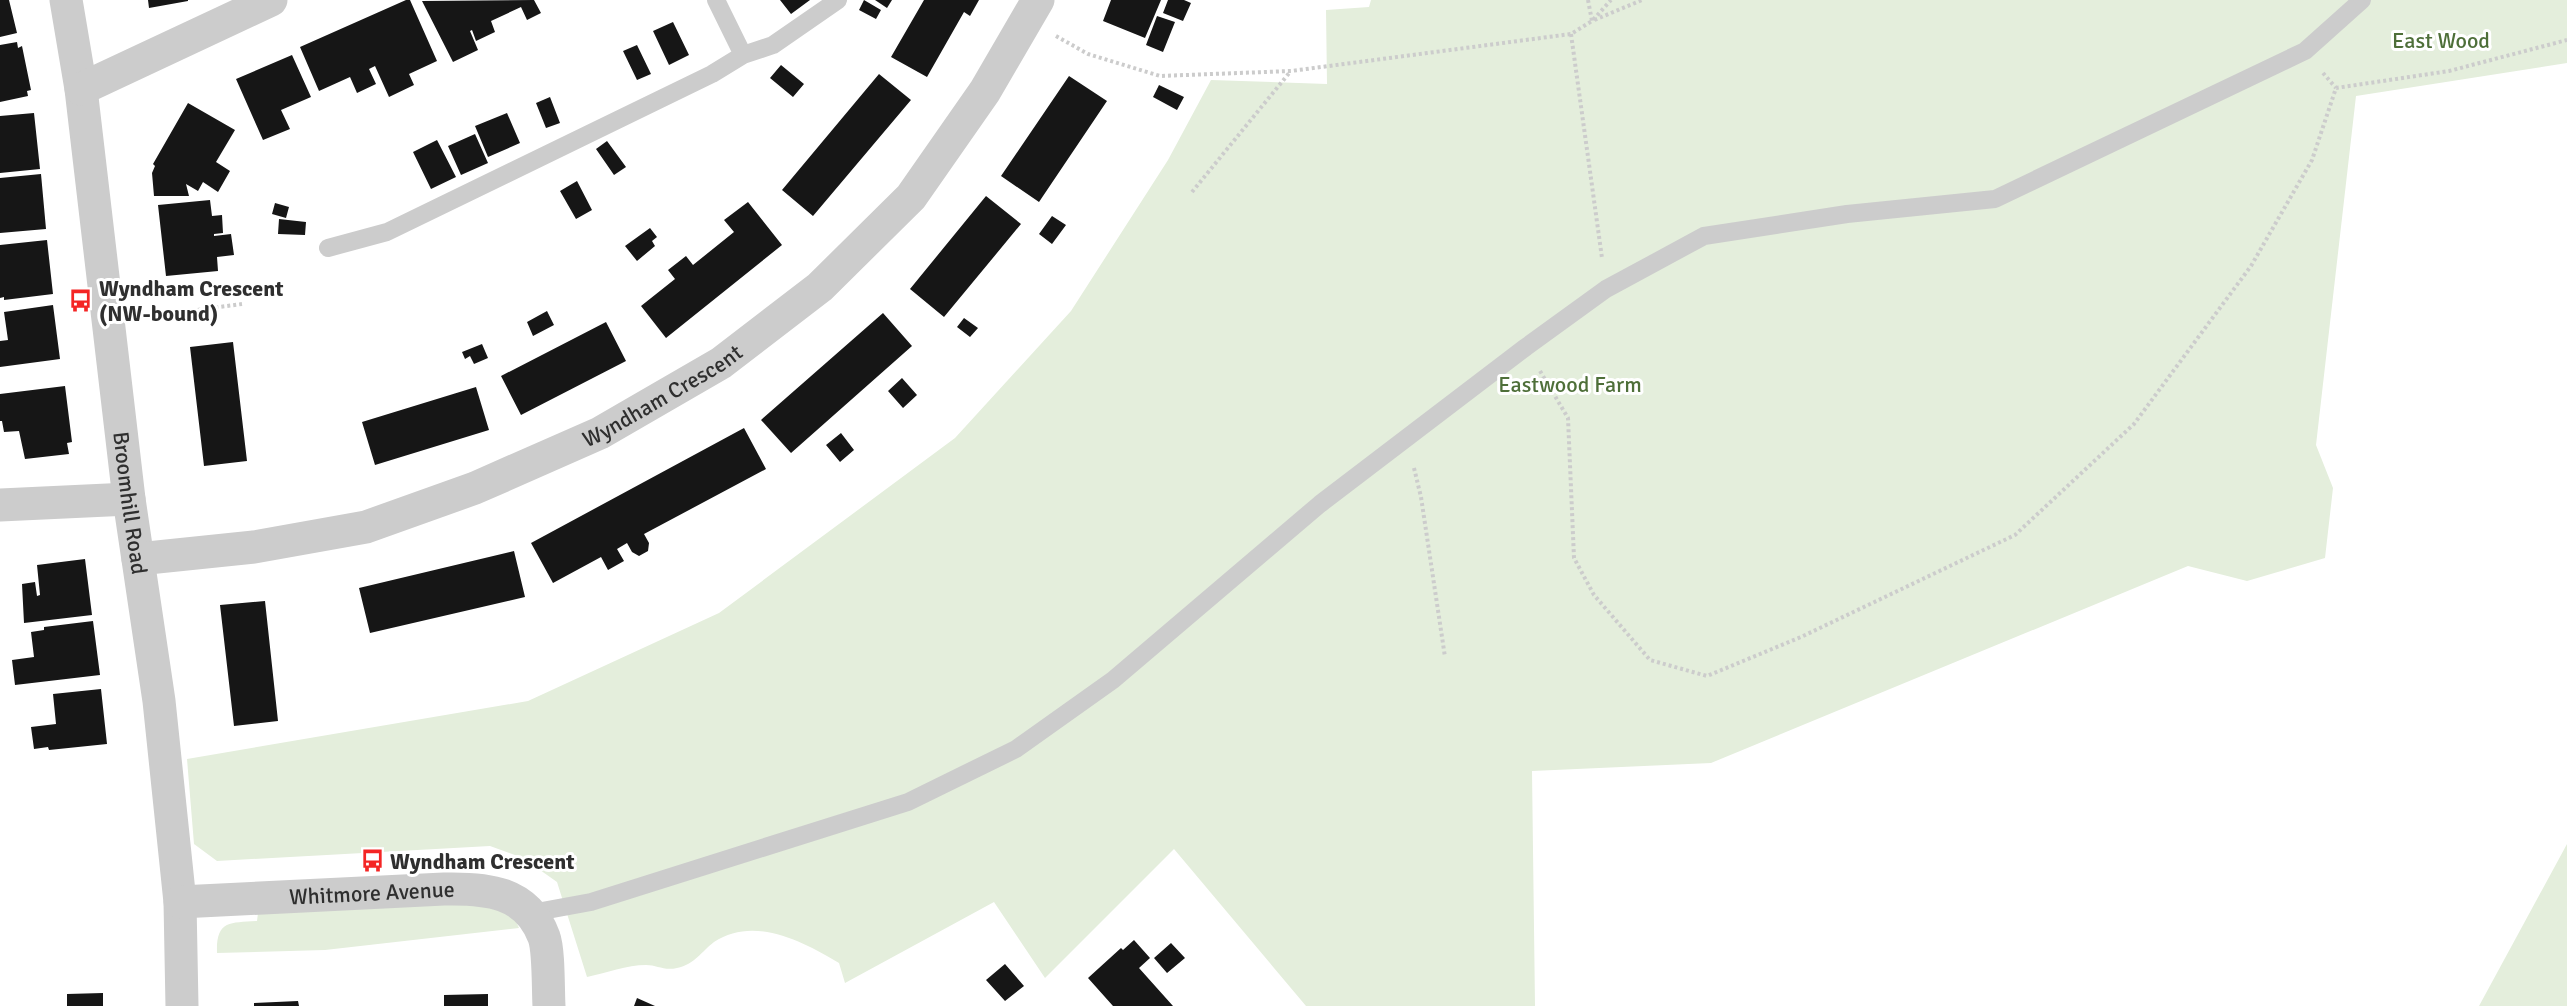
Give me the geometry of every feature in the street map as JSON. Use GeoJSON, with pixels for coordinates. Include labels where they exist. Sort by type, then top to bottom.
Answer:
{"type":"FeatureCollection","features":[{"type":"Feature","properties":{"kind":"street","name":"Broomhill Road"},"geometry":{"type":"LineString","coordinates":[[66,0],[81,89],[129,499],[159,701],[180,902],[182,1006]]}},
{"type":"Feature","properties":{"kind":"street"},"geometry":{"type":"LineString","coordinates":[[81,89],[271,0]]}},
{"type":"Feature","properties":{"kind":"street","name":"Wyndham Crescent"},"geometry":{"type":"LineString","coordinates":[[138,559],[254,547],[366,527],[475,488],[600,433],[721,363],[820,287],[911,196],[985,91],[1033,10]]}},
{"type":"Feature","properties":{"kind":"street"},"geometry":{"type":"LineString","coordinates":[[0,505],[129,499]]}},
{"type":"Feature","properties":{"kind":"street","name":"Whitmore Avenue"},"geometry":{"type":"LineString","coordinates":[[180,902],[474,888],[507,894],[531,913],[545,938],[549,1006]]}},
{"type":"Feature","properties":{"kind":"lane"},"geometry":{"type":"LineString","coordinates":[[716,0],[743,55]]}},
{"type":"Feature","properties":{"kind":"lane"},"geometry":{"type":"LineString","coordinates":[[328,248],[387,232],[672,93],[743,55],[773,45],[838,0]]}},
{"type":"Feature","properties":{"kind":"lane"},"geometry":{"type":"LineString","coordinates":[[531,913],[591,902],[908,802],[1016,748],[1113,680],[1320,504],[1526,347],[1606,289],[1704,236],[1847,214],[1995,199],[2305,51],[2362,0]]}},
{"type":"Feature","properties":{"kind":"path"},"geometry":{"type":"LineString","coordinates":[[1588,0],[1592,21]]}},
{"type":"Feature","properties":{"kind":"path"},"geometry":{"type":"LineString","coordinates":[[1592,21],[1611,0]]}},
{"type":"Feature","properties":{"kind":"path"},"geometry":{"type":"LineString","coordinates":[[1033,10],[1088,54],[1160,76],[1291,71],[1571,34],[1592,21],[1642,0]]}},
{"type":"Feature","properties":{"kind":"path"},"geometry":{"type":"LineString","coordinates":[[1571,34],[1606,289]]}},
{"type":"Feature","properties":{"kind":"path"},"geometry":{"type":"LineString","coordinates":[[1526,347],[1568,418],[1574,558],[1594,595],[1650,660],[1707,676],[1801,637],[2015,535],[2134,424],[2251,266],[2312,160],[2336,88],[2449,71],[2567,40]]}},
{"type":"Feature","properties":{"kind":"path"},"geometry":{"type":"LineString","coordinates":[[1192,192],[1291,71]]}},
{"type":"Feature","properties":{"kind":"path"},"geometry":{"type":"LineString","coordinates":[[108,321],[242,304]]}},
{"type":"Feature","properties":{"kind":"path"},"geometry":{"type":"LineString","coordinates":[[1407,438],[1421,497],[1445,657]]}},
{"type":"Feature","properties":{"kind":"green space","name":"Eastwood Farm"},"geometry":{"type":"Polygon","coordinates":[[[1371,0],[2567,0],[2567,63],[2356,96],[2316,445],[2333,488],[2325,558],[2247,581],[2188,566],[1711,763],[1532,771],[1535,1006],[1306,1006],[1174,849],[1045,978],[994,902],[845,983],[839,963],[795,940],[762,931],[729,934],[714,942],[689,964],[677,968],[639,965],[587,977],[557,882],[523,858],[490,846],[217,861],[194,844],[187,759],[528,701],[719,613],[955,438],[1071,311],[1168,160],[1211,80],[1327,84],[1326,10],[1369,7],[1371,0]]]}},
{"type":"Feature","properties":{"kind":"green space"},"geometry":{"type":"Polygon","coordinates":[[[2567,844],[2567,1006],[2479,1006],[2567,844]]]}},
{"type":"Feature","properties":{"kind":"green space"},"geometry":{"type":"Polygon","coordinates":[[[476,895],[512,913],[519,928],[325,950],[217,953],[219,934],[226,925],[257,921],[258,913],[476,895]]]}},
{"type":"Feature","properties":{"kind":"building"},"geometry":{"type":"Polygon","coordinates":[[[0,0],[9,0],[17,33],[0,37],[0,0]]]}},
{"type":"Feature","properties":{"kind":"building"},"geometry":{"type":"Polygon","coordinates":[[[148,0],[188,0],[188,1],[149,8],[148,0]]]}},
{"type":"Feature","properties":{"kind":"building"},"geometry":{"type":"Polygon","coordinates":[[[410,0],[437,61],[409,74],[414,85],[389,97],[375,66],[369,69],[376,84],[357,93],[350,77],[319,91],[300,47],[410,0]]]}},
{"type":"Feature","properties":{"kind":"building"},"geometry":{"type":"Polygon","coordinates":[[[534,0],[541,13],[527,20],[521,7],[491,21],[495,32],[476,41],[472,30],[470,31],[478,50],[453,62],[422,1],[534,0]]]}},
{"type":"Feature","properties":{"kind":"building"},"geometry":{"type":"Polygon","coordinates":[[[780,0],[810,0],[791,14],[780,0]]]}},
{"type":"Feature","properties":{"kind":"building"},"geometry":{"type":"Polygon","coordinates":[[[864,0],[881,10],[876,19],[859,10],[864,0]]]}},
{"type":"Feature","properties":{"kind":"building"},"geometry":{"type":"Polygon","coordinates":[[[875,0],[892,0],[887,8],[875,0]]]}},
{"type":"Feature","properties":{"kind":"building"},"geometry":{"type":"Polygon","coordinates":[[[924,0],[979,0],[970,16],[964,12],[927,77],[891,57],[924,0]]]}},
{"type":"Feature","properties":{"kind":"building"},"geometry":{"type":"Polygon","coordinates":[[[1111,0],[1161,0],[1145,38],[1103,21],[1111,0]]]}},
{"type":"Feature","properties":{"kind":"building"},"geometry":{"type":"Polygon","coordinates":[[[1168,0],[1184,0],[1191,3],[1183,21],[1163,13],[1168,0]]]}},
{"type":"Feature","properties":{"kind":"building"},"geometry":{"type":"Polygon","coordinates":[[[1157,16],[1175,22],[1163,52],[1146,45],[1157,16]]]}},
{"type":"Feature","properties":{"kind":"building"},"geometry":{"type":"Polygon","coordinates":[[[673,22],[689,55],[669,65],[653,31],[673,22]]]}},
{"type":"Feature","properties":{"kind":"building"},"geometry":{"type":"Polygon","coordinates":[[[17,42],[18,48],[22,46],[31,90],[27,91],[28,96],[0,102],[0,45],[17,42]]]}},
{"type":"Feature","properties":{"kind":"building"},"geometry":{"type":"Polygon","coordinates":[[[637,45],[651,74],[637,80],[623,51],[637,45]]]}},
{"type":"Feature","properties":{"kind":"building"},"geometry":{"type":"Polygon","coordinates":[[[292,55],[311,97],[281,110],[290,129],[263,140],[236,79],[292,55]]]}},
{"type":"Feature","properties":{"kind":"building"},"geometry":{"type":"Polygon","coordinates":[[[781,65],[804,84],[793,97],[770,78],[781,65]]]}},
{"type":"Feature","properties":{"kind":"building"},"geometry":{"type":"Polygon","coordinates":[[[879,74],[911,100],[813,216],[782,190],[879,74]]]}},
{"type":"Feature","properties":{"kind":"building"},"geometry":{"type":"Polygon","coordinates":[[[1069,76],[1107,101],[1039,202],[1001,176],[1069,76]]]}},
{"type":"Feature","properties":{"kind":"building"},"geometry":{"type":"Polygon","coordinates":[[[1159,85],[1184,97],[1177,110],[1153,97],[1159,85]]]}},
{"type":"Feature","properties":{"kind":"building"},"geometry":{"type":"Polygon","coordinates":[[[550,97],[560,123],[546,128],[536,103],[550,97]]]}},
{"type":"Feature","properties":{"kind":"building"},"geometry":{"type":"Polygon","coordinates":[[[188,103],[235,130],[216,162],[230,171],[218,192],[203,182],[198,191],[186,184],[189,196],[154,196],[152,173],[155,166],[153,164],[188,103]]]}},
{"type":"Feature","properties":{"kind":"building"},"geometry":{"type":"Polygon","coordinates":[[[34,113],[40,169],[0,173],[0,116],[34,113]]]}},
{"type":"Feature","properties":{"kind":"building"},"geometry":{"type":"Polygon","coordinates":[[[507,113],[520,143],[488,157],[475,126],[507,113]]]}},
{"type":"Feature","properties":{"kind":"building"},"geometry":{"type":"Polygon","coordinates":[[[475,134],[488,163],[461,175],[448,146],[475,134]]]}},
{"type":"Feature","properties":{"kind":"building"},"geometry":{"type":"Polygon","coordinates":[[[437,140],[456,177],[431,189],[413,152],[437,140]]]}},
{"type":"Feature","properties":{"kind":"building"},"geometry":{"type":"Polygon","coordinates":[[[607,141],[626,167],[614,175],[596,149],[607,141]]]}},
{"type":"Feature","properties":{"kind":"building"},"geometry":{"type":"Polygon","coordinates":[[[41,174],[46,229],[0,233],[0,178],[41,174]]]}},
{"type":"Feature","properties":{"kind":"building"},"geometry":{"type":"Polygon","coordinates":[[[577,181],[592,210],[576,219],[560,191],[577,181]]]}},
{"type":"Feature","properties":{"kind":"building"},"geometry":{"type":"Polygon","coordinates":[[[986,196],[1021,224],[944,317],[910,289],[986,196]]]}},
{"type":"Feature","properties":{"kind":"building"},"geometry":{"type":"Polygon","coordinates":[[[210,200],[212,216],[222,215],[223,233],[214,234],[214,236],[231,234],[234,255],[217,257],[218,271],[166,276],[158,205],[210,200]]]}},
{"type":"Feature","properties":{"kind":"building"},"geometry":{"type":"Polygon","coordinates":[[[748,202],[782,245],[666,338],[641,306],[675,279],[668,270],[686,256],[693,265],[734,232],[724,220],[748,202]]]}},
{"type":"Feature","properties":{"kind":"building"},"geometry":{"type":"Polygon","coordinates":[[[275,203],[289,207],[286,218],[272,214],[275,203]]]}},
{"type":"Feature","properties":{"kind":"building"},"geometry":{"type":"Polygon","coordinates":[[[1052,216],[1066,225],[1052,244],[1039,234],[1052,216]]]}},
{"type":"Feature","properties":{"kind":"building"},"geometry":{"type":"Polygon","coordinates":[[[279,219],[306,222],[305,235],[278,234],[279,219]]]}},
{"type":"Feature","properties":{"kind":"building"},"geometry":{"type":"Polygon","coordinates":[[[650,228],[657,237],[652,241],[655,246],[637,261],[625,246],[650,228]]]}},
{"type":"Feature","properties":{"kind":"building"},"geometry":{"type":"Polygon","coordinates":[[[47,240],[53,294],[4,300],[4,297],[0,298],[0,245],[47,240]]]}},
{"type":"Feature","properties":{"kind":"building"},"geometry":{"type":"Polygon","coordinates":[[[53,305],[60,359],[0,367],[0,341],[8,340],[4,312],[53,305]]]}},
{"type":"Feature","properties":{"kind":"building"},"geometry":{"type":"Polygon","coordinates":[[[547,311],[554,325],[533,336],[527,322],[547,311]]]}},
{"type":"Feature","properties":{"kind":"building"},"geometry":{"type":"Polygon","coordinates":[[[883,313],[912,346],[791,453],[761,420],[883,313]]]}},
{"type":"Feature","properties":{"kind":"building"},"geometry":{"type":"Polygon","coordinates":[[[964,318],[978,328],[970,337],[957,327],[964,318]]]}},
{"type":"Feature","properties":{"kind":"building"},"geometry":{"type":"Polygon","coordinates":[[[606,322],[626,361],[521,415],[501,376],[606,322]]]}},
{"type":"Feature","properties":{"kind":"building"},"geometry":{"type":"Polygon","coordinates":[[[233,342],[247,461],[204,466],[190,347],[233,342]]]}},
{"type":"Feature","properties":{"kind":"building"},"geometry":{"type":"Polygon","coordinates":[[[482,344],[488,358],[474,364],[470,356],[465,359],[462,352],[482,344]]]}},
{"type":"Feature","properties":{"kind":"building"},"geometry":{"type":"Polygon","coordinates":[[[902,378],[917,395],[903,408],[888,391],[902,378]]]}},
{"type":"Feature","properties":{"kind":"building"},"geometry":{"type":"Polygon","coordinates":[[[65,386],[72,442],[67,443],[69,454],[25,459],[19,431],[4,432],[2,421],[0,421],[0,394],[65,386]]]}},
{"type":"Feature","properties":{"kind":"building"},"geometry":{"type":"Polygon","coordinates":[[[476,387],[489,430],[375,465],[362,422],[476,387]]]}},
{"type":"Feature","properties":{"kind":"building"},"geometry":{"type":"Polygon","coordinates":[[[744,428],[766,469],[644,534],[649,543],[648,551],[639,556],[632,552],[627,543],[617,549],[624,561],[608,570],[601,557],[553,583],[531,543],[744,428]]]}},
{"type":"Feature","properties":{"kind":"building"},"geometry":{"type":"Polygon","coordinates":[[[841,433],[854,450],[840,462],[826,445],[841,433]]]}},
{"type":"Feature","properties":{"kind":"building"},"geometry":{"type":"Polygon","coordinates":[[[514,551],[525,597],[370,633],[359,588],[514,551]]]}},
{"type":"Feature","properties":{"kind":"building"},"geometry":{"type":"Polygon","coordinates":[[[85,559],[92,615],[24,623],[22,584],[35,582],[37,596],[40,595],[37,565],[85,559]]]}},
{"type":"Feature","properties":{"kind":"building"},"geometry":{"type":"Polygon","coordinates":[[[265,601],[278,721],[234,726],[220,605],[265,601]]]}},
{"type":"Feature","properties":{"kind":"building"},"geometry":{"type":"Polygon","coordinates":[[[93,621],[100,675],[15,685],[12,660],[34,657],[31,632],[44,630],[44,627],[93,621]]]}},
{"type":"Feature","properties":{"kind":"building"},"geometry":{"type":"Polygon","coordinates":[[[101,689],[107,744],[49,750],[48,747],[34,749],[31,727],[56,724],[53,694],[101,689]]]}},
{"type":"Feature","properties":{"kind":"building"},"geometry":{"type":"Polygon","coordinates":[[[1134,940],[1150,958],[1139,968],[1173,1006],[1113,1006],[1088,978],[1121,948],[1123,950],[1134,940]]]}},
{"type":"Feature","properties":{"kind":"building"},"geometry":{"type":"Polygon","coordinates":[[[1171,943],[1185,958],[1167,973],[1154,958],[1171,943]]]}},
{"type":"Feature","properties":{"kind":"building"},"geometry":{"type":"Polygon","coordinates":[[[1005,964],[1024,986],[1005,1001],[986,980],[1005,964]]]}},
{"type":"Feature","properties":{"kind":"building"},"geometry":{"type":"Polygon","coordinates":[[[103,993],[103,1006],[67,1006],[67,994],[103,993]]]}},
{"type":"Feature","properties":{"kind":"building"},"geometry":{"type":"Polygon","coordinates":[[[488,994],[488,1006],[444,1006],[444,995],[488,994]]]}},
{"type":"Feature","properties":{"kind":"building"},"geometry":{"type":"Polygon","coordinates":[[[637,998],[655,1006],[634,1006],[637,998]]]}},
{"type":"Feature","properties":{"kind":"building"},"geometry":{"type":"Polygon","coordinates":[[[298,1001],[299,1006],[254,1006],[254,1003],[298,1001]]]}},
{"type":"Feature","properties":{"kind":"place","name":"Wyndham Crescent (NW-bound)"},"geometry":{"type":"Point","coordinates":[81,301]}},
{"type":"Feature","properties":{"kind":"place","name":"Wyndham Crescent"},"geometry":{"type":"Point","coordinates":[372,861]}},
{"type":"Feature","properties":{"kind":"park label","name":"East Wood"},"geometry":{"type":"Point","coordinates":[2441,40]}}]}
